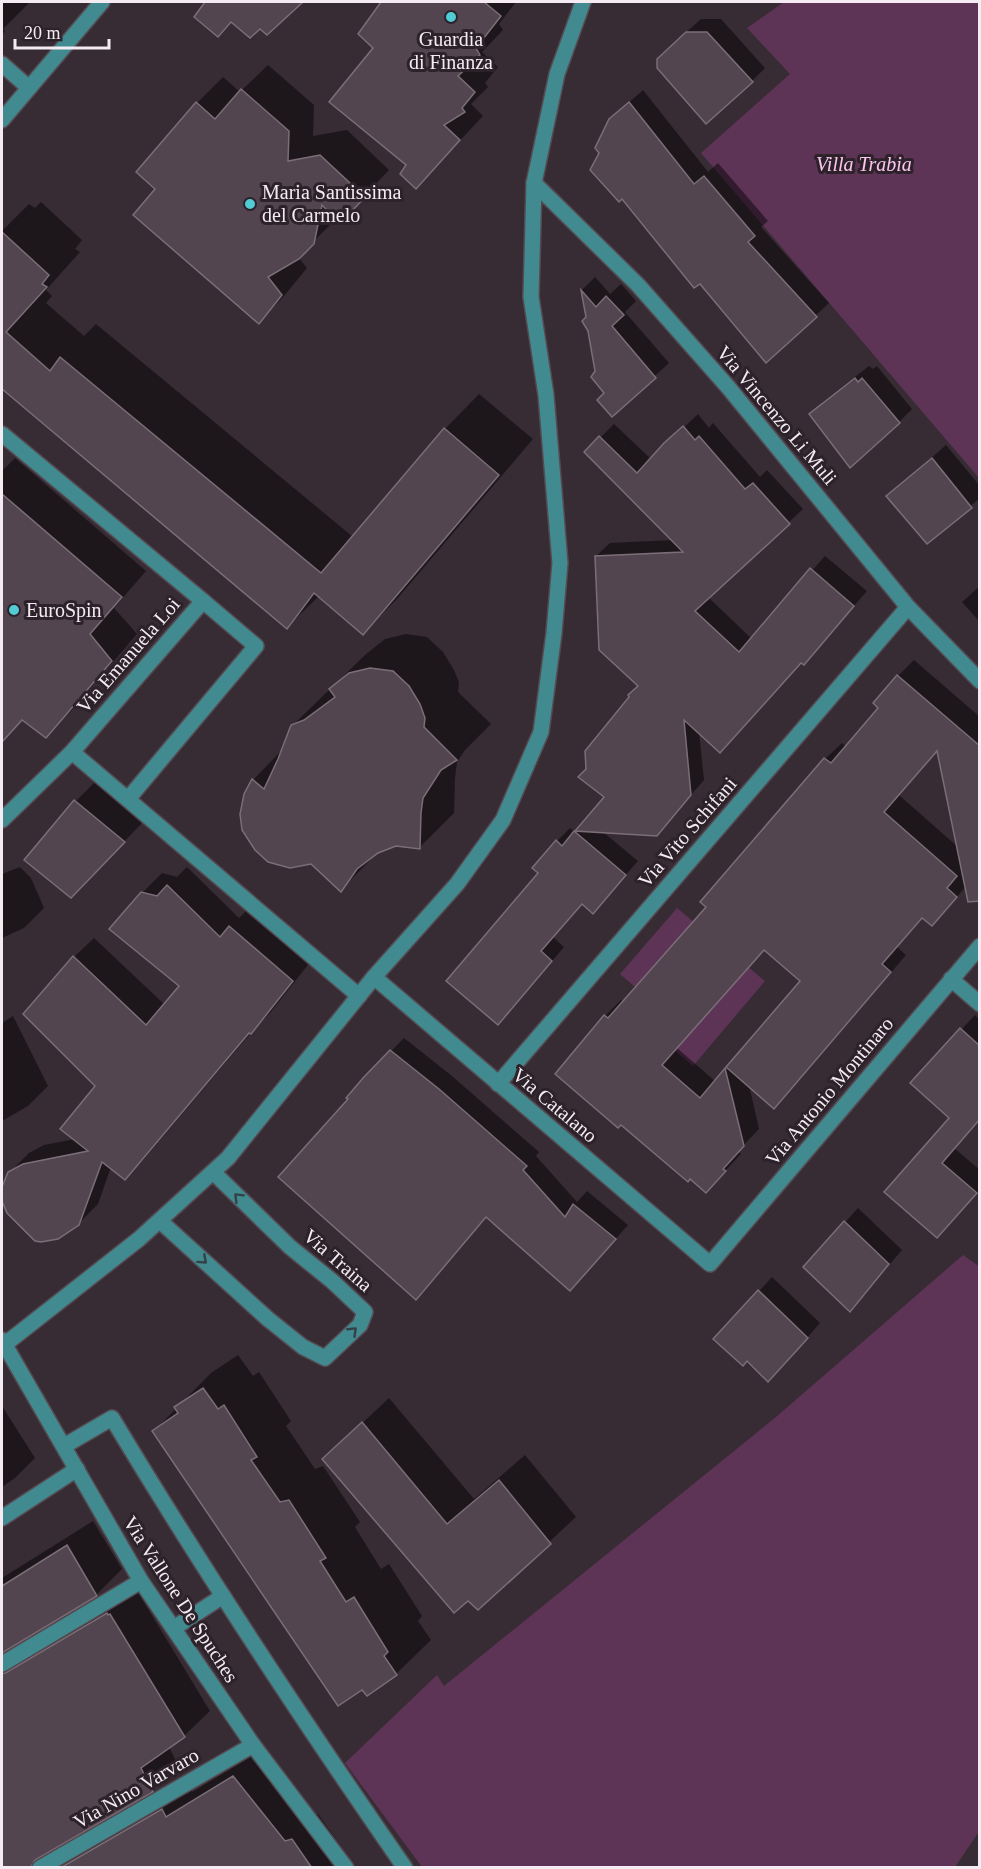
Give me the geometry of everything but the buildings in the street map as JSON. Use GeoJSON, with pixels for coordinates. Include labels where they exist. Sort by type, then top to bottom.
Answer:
{"type":"FeatureCollection","features":[{"type":"Feature","properties":{"kind":"street"},"geometry":{"type":"LineString","coordinates":[[2,120],[102,2]]}},
{"type":"Feature","properties":{"kind":"street"},"geometry":{"type":"LineString","coordinates":[[3,1342],[139,1239],[228,1158],[374,977],[458,884],[503,820],[541,732],[554,633],[560,563],[546,395],[531,297],[534,183],[556,74],[583,2]]}},
{"type":"Feature","properties":{"kind":"street"},"geometry":{"type":"LineString","coordinates":[[2,64],[29,88]]}},
{"type":"Feature","properties":{"kind":"street","name":"Via Vincenzo Li Muli"},"geometry":{"type":"LineString","coordinates":[[534,183],[638,285],[728,387],[908,606],[980,681]]}},
{"type":"Feature","properties":{"kind":"street","name":"Via Emanuela Loi"},"geometry":{"type":"LineString","coordinates":[[2,434],[203,601],[72,752],[2,820]]}},
{"type":"Feature","properties":{"kind":"street"},"geometry":{"type":"LineString","coordinates":[[128,799],[256,646],[203,601]]}},
{"type":"Feature","properties":{"kind":"street","name":"Via Vito Schifani"},"geometry":{"type":"LineString","coordinates":[[498,1084],[908,606]]}},
{"type":"Feature","properties":{"kind":"street"},"geometry":{"type":"LineString","coordinates":[[72,752],[360,996]]}},
{"type":"Feature","properties":{"kind":"street","name":"Via Antonio Montinaro"},"geometry":{"type":"LineString","coordinates":[[710,1264],[980,946]]}},
{"type":"Feature","properties":{"kind":"street","name":"Via Catalano"},"geometry":{"type":"LineString","coordinates":[[374,977],[710,1264]]}},
{"type":"Feature","properties":{"kind":"street"},"geometry":{"type":"LineString","coordinates":[[951,980],[980,1004]]}},
{"type":"Feature","properties":{"kind":"street","name":"Via Traina"},"geometry":{"type":"LineString","coordinates":[[160,1221],[268,1319],[303,1347],[325,1358],[360,1325],[365,1312],[291,1247],[213,1172]]}},
{"type":"Feature","properties":{"kind":"street","name":"Via Vallone De Spuches"},"geometry":{"type":"LineString","coordinates":[[3,1342],[141,1581],[253,1745],[346,1868]]}},
{"type":"Feature","properties":{"kind":"street"},"geometry":{"type":"LineString","coordinates":[[64,1446],[112,1418],[224,1596],[405,1868]]}},
{"type":"Feature","properties":{"kind":"street"},"geometry":{"type":"LineString","coordinates":[[2,1518],[77,1469]]}},
{"type":"Feature","properties":{"kind":"street"},"geometry":{"type":"LineString","coordinates":[[2,1664],[141,1581]]}},
{"type":"Feature","properties":{"kind":"street"},"geometry":{"type":"LineString","coordinates":[[174,1628],[224,1596]]}},
{"type":"Feature","properties":{"kind":"street","name":"Via Nino Varvaro"},"geometry":{"type":"LineString","coordinates":[[40,1868],[253,1745]]}},
{"type":"Feature","properties":{"kind":"green space","name":"Villa Trabia"},"geometry":{"type":"Polygon","coordinates":[[[784,2],[979,2],[979,478],[701,153],[790,74],[747,28],[784,2]]]}},
{"type":"Feature","properties":{"kind":"green space"},"geometry":{"type":"Polygon","coordinates":[[[677,908],[765,981],[693,1066],[650,1029],[664,1012],[620,974],[677,908]]]}},
{"type":"Feature","properties":{"kind":"green space"},"geometry":{"type":"Polygon","coordinates":[[[963,1255],[980,1267],[980,1830],[955,1867],[422,1867],[345,1763],[437,1675],[444,1686],[776,1417],[963,1255]]]}},
{"type":"Feature","properties":{"kind":"place","name":"Guardia di Finanza"},"geometry":{"type":"Point","coordinates":[451,17]}},
{"type":"Feature","properties":{"kind":"place","name":"Maria Santissima del Carmelo"},"geometry":{"type":"Point","coordinates":[250,204]}},
{"type":"Feature","properties":{"kind":"place","name":"EuroSpin"},"geometry":{"type":"Point","coordinates":[14,610]}}]}
